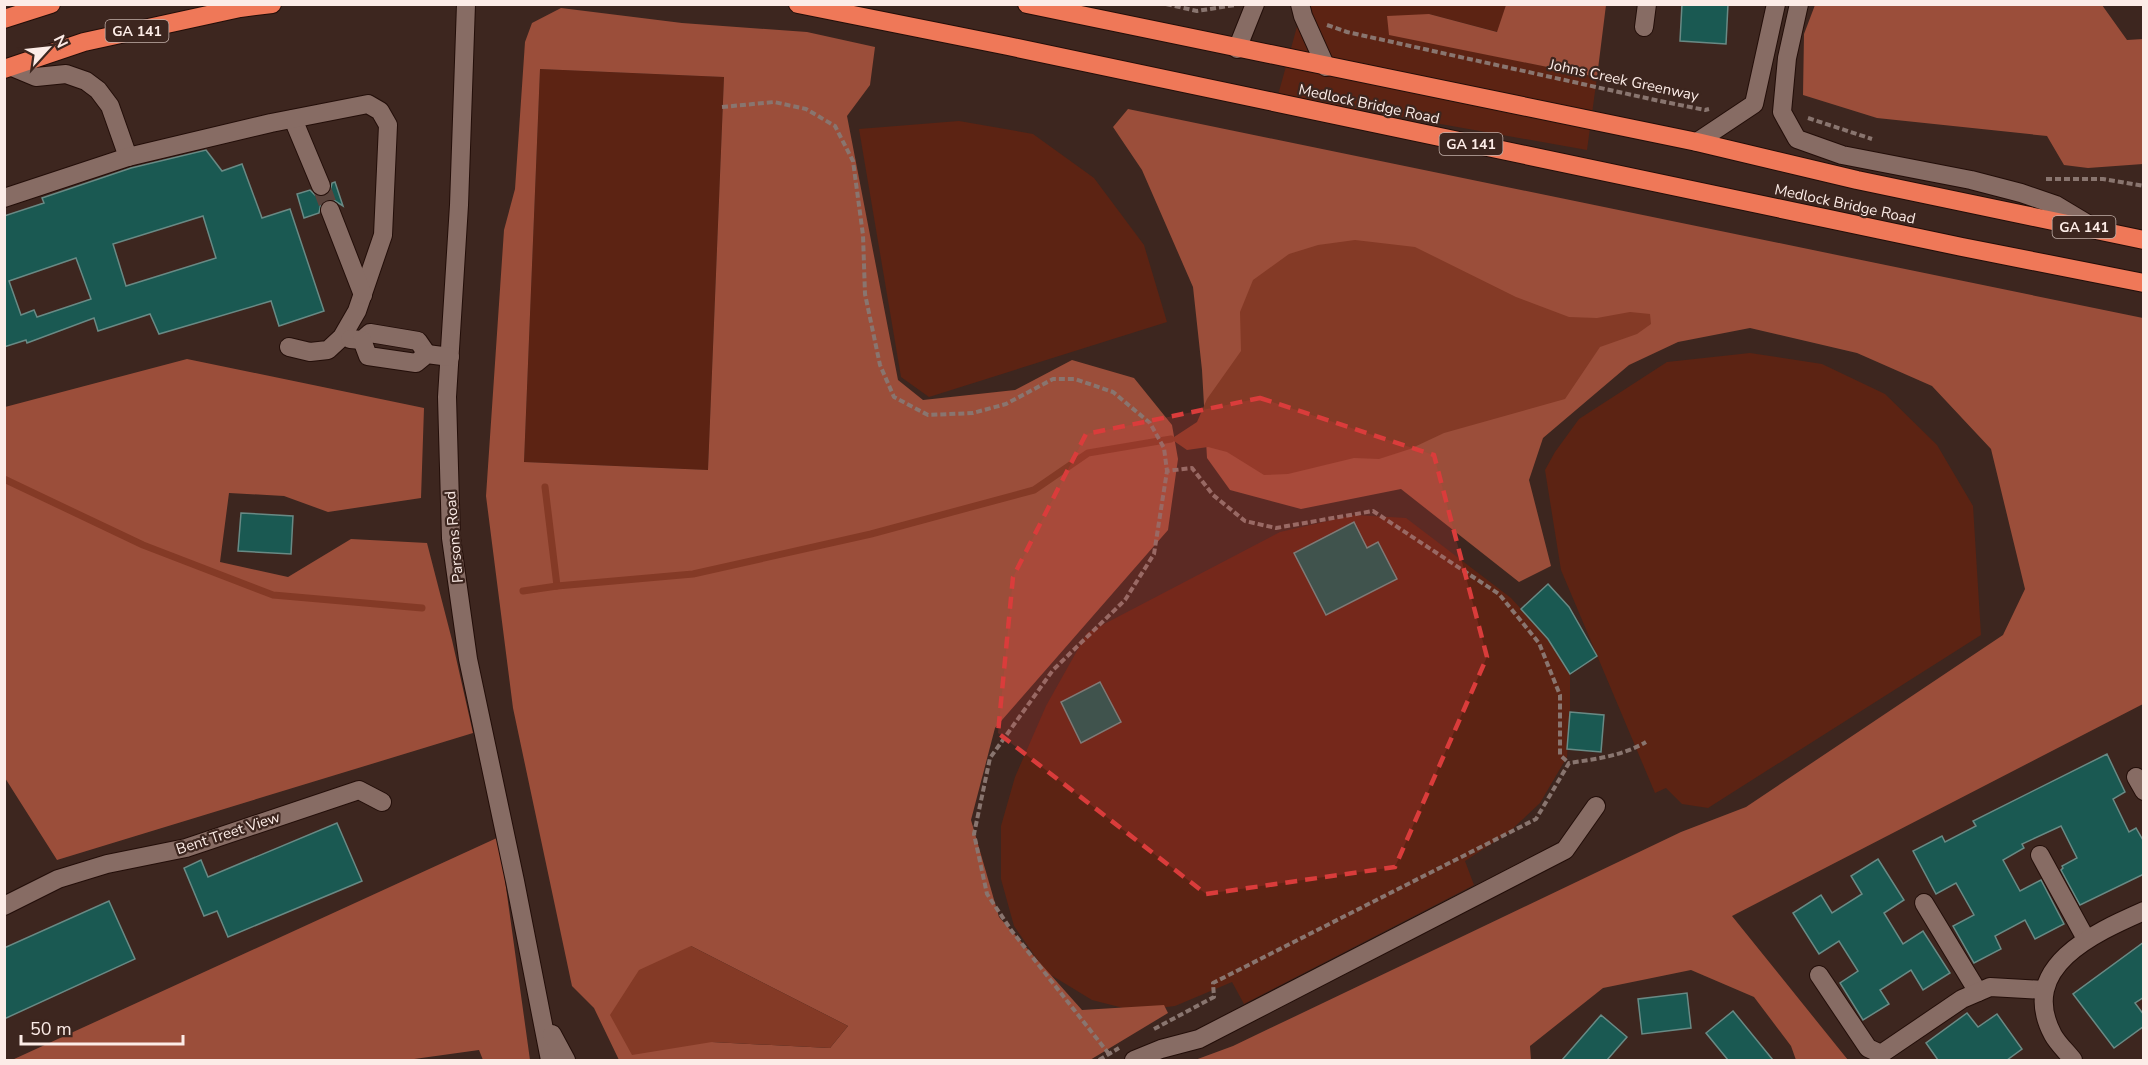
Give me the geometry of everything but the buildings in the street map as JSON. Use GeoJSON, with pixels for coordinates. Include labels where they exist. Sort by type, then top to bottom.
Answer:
{"type":"FeatureCollection","features":[{"type":"Feature","properties":{"kind":"highway"},"geometry":{"type":"LineString","coordinates":[[4,19],[51,4]]}},
{"type":"Feature","properties":{"kind":"highway","name":"GA 141"},"geometry":{"type":"LineString","coordinates":[[8,68],[84,42],[240,8],[272,4]]}},
{"type":"Feature","properties":{"kind":"highway","name":"Medlock Bridge Road"},"geometry":{"type":"LineString","coordinates":[[798,4],[1008,46],[1951,245],[2144,283]]}},
{"type":"Feature","properties":{"kind":"highway","name":"Medlock Bridge Road"},"geometry":{"type":"LineString","coordinates":[[1027,4],[1697,142],[1857,180],[2144,240]]}},
{"type":"Feature","properties":{"kind":"street","name":"Parsons Road"},"geometry":{"type":"LineString","coordinates":[[466,4],[460,188],[447,397],[450,516],[465,636],[550,1060]]}},
{"type":"Feature","properties":{"kind":"street"},"geometry":{"type":"LineString","coordinates":[[1238,49],[1255,4]]}},
{"type":"Feature","properties":{"kind":"street"},"geometry":{"type":"LineString","coordinates":[[1644,27],[1647,4]]}},
{"type":"Feature","properties":{"kind":"street"},"geometry":{"type":"LineString","coordinates":[[1697,142],[1754,104],[1776,4]]}},
{"type":"Feature","properties":{"kind":"street"},"geometry":{"type":"LineString","coordinates":[[1782,112],[1787,58],[1799,4]]}},
{"type":"Feature","properties":{"kind":"street"},"geometry":{"type":"LineString","coordinates":[[1302,10],[1326,67]]}},
{"type":"Feature","properties":{"kind":"street"},"geometry":{"type":"LineString","coordinates":[[8,68],[36,77],[66,74],[86,81],[110,106],[128,157]]}},
{"type":"Feature","properties":{"kind":"street"},"geometry":{"type":"LineString","coordinates":[[4,198],[128,157],[368,104],[380,111],[388,124],[383,235],[357,311],[342,338],[328,350],[310,352],[290,347]]}},
{"type":"Feature","properties":{"kind":"street","name":"Medlock Bridge Road"},"geometry":{"type":"LineString","coordinates":[[1782,112],[1797,139],[1842,155],[1971,180],[2021,193],[2056,205],[2099,231]]}},
{"type":"Feature","properties":{"kind":"street"},"geometry":{"type":"LineString","coordinates":[[293,119],[321,186]]}},
{"type":"Feature","properties":{"kind":"street"},"geometry":{"type":"LineString","coordinates":[[330,210],[363,295]]}},
{"type":"Feature","properties":{"kind":"street"},"geometry":{"type":"LineString","coordinates":[[342,338],[362,340],[368,356],[416,363],[427,354],[450,357]]}},
{"type":"Feature","properties":{"kind":"street","name":"Bent Treet View"},"geometry":{"type":"LineString","coordinates":[[4,906],[58,879],[107,864],[186,848],[359,790],[382,802]]}},
{"type":"Feature","properties":{"kind":"street"},"geometry":{"type":"LineString","coordinates":[[1134,1060],[1161,1049],[1199,1039],[1566,850],[1596,806]]}},
{"type":"Feature","properties":{"kind":"street"},"geometry":{"type":"LineString","coordinates":[[2040,855],[2086,939]]}},
{"type":"Feature","properties":{"kind":"street"},"geometry":{"type":"LineString","coordinates":[[1924,903],[1978,992]]}},
{"type":"Feature","properties":{"kind":"street"},"geometry":{"type":"LineString","coordinates":[[2073,1060],[2053,1035],[2045,1011],[2046,983],[2063,959],[2086,939],[2144,911]]}},
{"type":"Feature","properties":{"kind":"street"},"geometry":{"type":"LineString","coordinates":[[1820,975],[1868,1048],[1881,1054],[1962,999],[1990,987],[2044,990]]}},
{"type":"Feature","properties":{"kind":"street"},"geometry":{"type":"LineString","coordinates":[[539,1005],[566,1060]]}},
{"type":"Feature","properties":{"kind":"path"},"geometry":{"type":"LineString","coordinates":[[1166,4],[1197,11],[1236,4]]}},
{"type":"Feature","properties":{"kind":"path","name":"Johns Creek Greenway"},"geometry":{"type":"LineString","coordinates":[[1302,10],[1347,32],[1706,110],[1716,106]]}},
{"type":"Feature","properties":{"kind":"path"},"geometry":{"type":"LineString","coordinates":[[722,107],[774,102],[806,109],[835,126],[853,162],[863,235],[865,294],[880,365],[894,397],[928,415],[973,412],[1006,404],[1053,379],[1075,379],[1113,393],[1149,423],[1164,447],[1167,471],[1154,555],[1125,600],[1053,670],[990,758],[974,834],[987,894],[1011,930],[1109,1054]]}},
{"type":"Feature","properties":{"kind":"path"},"geometry":{"type":"LineString","coordinates":[[1782,112],[1797,114],[1876,140]]}},
{"type":"Feature","properties":{"kind":"path"},"geometry":{"type":"LineString","coordinates":[[2045,179],[2103,179],[2144,186]]}},
{"type":"Feature","properties":{"kind":"path"},"geometry":{"type":"LineString","coordinates":[[1167,471],[1192,468],[1213,495],[1245,522],[1276,528],[1373,511],[1499,594],[1539,643],[1560,695],[1560,755],[1569,763],[1610,757],[1646,742]]}},
{"type":"Feature","properties":{"kind":"path"},"geometry":{"type":"LineString","coordinates":[[1151,1031],[1214,997],[1213,983],[1536,819],[1569,763]]}},
{"type":"Feature","properties":{"kind":"path"},"geometry":{"type":"LineString","coordinates":[[1099,1060],[1120,1048]]}},
{"type":"Feature","properties":{"kind":"highlighted area"},"geometry":{"type":"Polygon","coordinates":[[[1260,398],[1434,455],[1487,657],[1395,867],[1206,894],[998,733],[1013,577],[1086,434],[1260,398]]]}},
{"type":"Feature","properties":{"kind":"shaded area"},"geometry":{"type":"Polygon","coordinates":[[[1303,5],[1506,5],[1498,32],[1429,14],[1389,34],[1597,77],[1587,150],[1278,95],[1303,5]]]}},
{"type":"Feature","properties":{"kind":"shaded area"},"geometry":{"type":"Polygon","coordinates":[[[1506,5],[1606,5],[1597,77],[1389,35],[1387,16],[1429,14],[1497,32],[1506,5]]]}},
{"type":"Feature","properties":{"kind":"shaded area"},"geometry":{"type":"Polygon","coordinates":[[[1815,5],[2102,5],[2127,40],[2143,39],[2143,164],[2088,168],[2064,165],[2047,136],[1877,118],[1803,95],[1804,34],[1815,5]]]}},
{"type":"Feature","properties":{"kind":"shaded area"},"geometry":{"type":"Polygon","coordinates":[[[561,8],[682,23],[807,32],[875,47],[870,85],[847,116],[898,380],[923,400],[1015,390],[1072,360],[1134,378],[1172,425],[1178,459],[1168,530],[995,728],[971,820],[999,917],[1082,1010],[1164,1005],[1168,1013],[1090,1060],[619,1060],[594,1008],[572,986],[513,708],[486,496],[504,230],[515,189],[525,42],[532,23],[561,8]],[[540,69],[524,462],[708,470],[724,77],[540,69]],[[691,946],[712,1042],[830,1048],[848,1026],[691,946]]]}},
{"type":"Feature","properties":{"kind":"shaded area"},"geometry":{"type":"Polygon","coordinates":[[[540,69],[724,77],[708,470],[524,462],[540,69]]]}},
{"type":"Feature","properties":{"kind":"shaded area"},"geometry":{"type":"Polygon","coordinates":[[[1128,109],[2143,318],[2143,704],[1732,916],[1848,1060],[1796,1060],[1791,1046],[1754,997],[1691,970],[1603,988],[1530,1046],[1531,1060],[1195,1060],[1233,1046],[1681,832],[1746,807],[2003,635],[2025,589],[1991,449],[1932,386],[1857,353],[1750,328],[1678,342],[1629,365],[1543,438],[1529,480],[1551,566],[1519,582],[1401,489],[1301,509],[1230,490],[1207,458],[1202,370],[1193,287],[1142,170],[1113,127],[1128,109]]]}},
{"type":"Feature","properties":{"kind":"shaded area"},"geometry":{"type":"Polygon","coordinates":[[[959,121],[1033,134],[1094,178],[1144,245],[1167,322],[929,397],[901,377],[859,129],[959,121]]]}},
{"type":"Feature","properties":{"kind":"shaded area"},"geometry":{"type":"Polygon","coordinates":[[[1355,240],[1415,247],[1516,297],[1569,317],[1597,318],[1630,312],[1650,314],[1651,324],[1637,334],[1600,347],[1565,399],[1444,433],[1410,449],[1379,459],[1354,458],[1288,474],[1264,475],[1227,452],[1208,447],[1187,450],[1171,439],[1197,422],[1207,399],[1241,351],[1240,312],[1253,280],[1289,254],[1318,245],[1355,240]]]}},
{"type":"Feature","properties":{"kind":"shaded area"},"geometry":{"type":"Polygon","coordinates":[[[1750,353],[1822,364],[1885,394],[1937,445],[1973,506],[1981,635],[1708,808],[1682,804],[1666,788],[1655,793],[1561,570],[1545,470],[1579,419],[1667,362],[1750,353]]]}},
{"type":"Feature","properties":{"kind":"shaded area"},"geometry":{"type":"Polygon","coordinates":[[[187,359],[424,408],[421,498],[328,512],[284,496],[229,493],[220,562],[288,577],[351,539],[427,543],[473,733],[57,860],[5,778],[5,407],[187,359]]]}},
{"type":"Feature","properties":{"kind":"shaded area"},"geometry":{"type":"Polygon","coordinates":[[[1354,515],[1406,518],[1511,598],[1546,636],[1570,674],[1567,757],[1540,803],[1508,833],[1465,861],[1474,885],[1244,1004],[1232,982],[1175,1006],[1135,1011],[1092,1000],[1046,972],[1014,926],[1001,879],[1001,826],[1015,777],[1046,706],[1087,633],[1280,532],[1354,515]]]}},
{"type":"Feature","properties":{"kind":"shaded area"},"geometry":{"type":"Polygon","coordinates":[[[499,837],[530,1060],[483,1060],[479,1050],[407,1060],[12,1060],[499,837]]]}},
{"type":"Feature","properties":{"kind":"shaded area"},"geometry":{"type":"Polygon","coordinates":[[[691,946],[848,1026],[830,1048],[712,1042],[632,1055],[610,1015],[639,970],[691,946]]]}},
{"type":"Feature","properties":{"kind":"waterway"},"geometry":{"type":"LineString","coordinates":[[523,591],[693,574],[871,534],[1034,490],[1088,453],[1171,439]]}},
{"type":"Feature","properties":{"kind":"waterway"},"geometry":{"type":"LineString","coordinates":[[4,479],[143,545],[273,595],[422,608]]}},
{"type":"Feature","properties":{"kind":"waterway"},"geometry":{"type":"LineString","coordinates":[[545,487],[557,586]]}},
{"type":"Feature","properties":{"kind":"tunnel"},"geometry":{"type":"LineString","coordinates":[[321,186],[330,210]]}}]}
